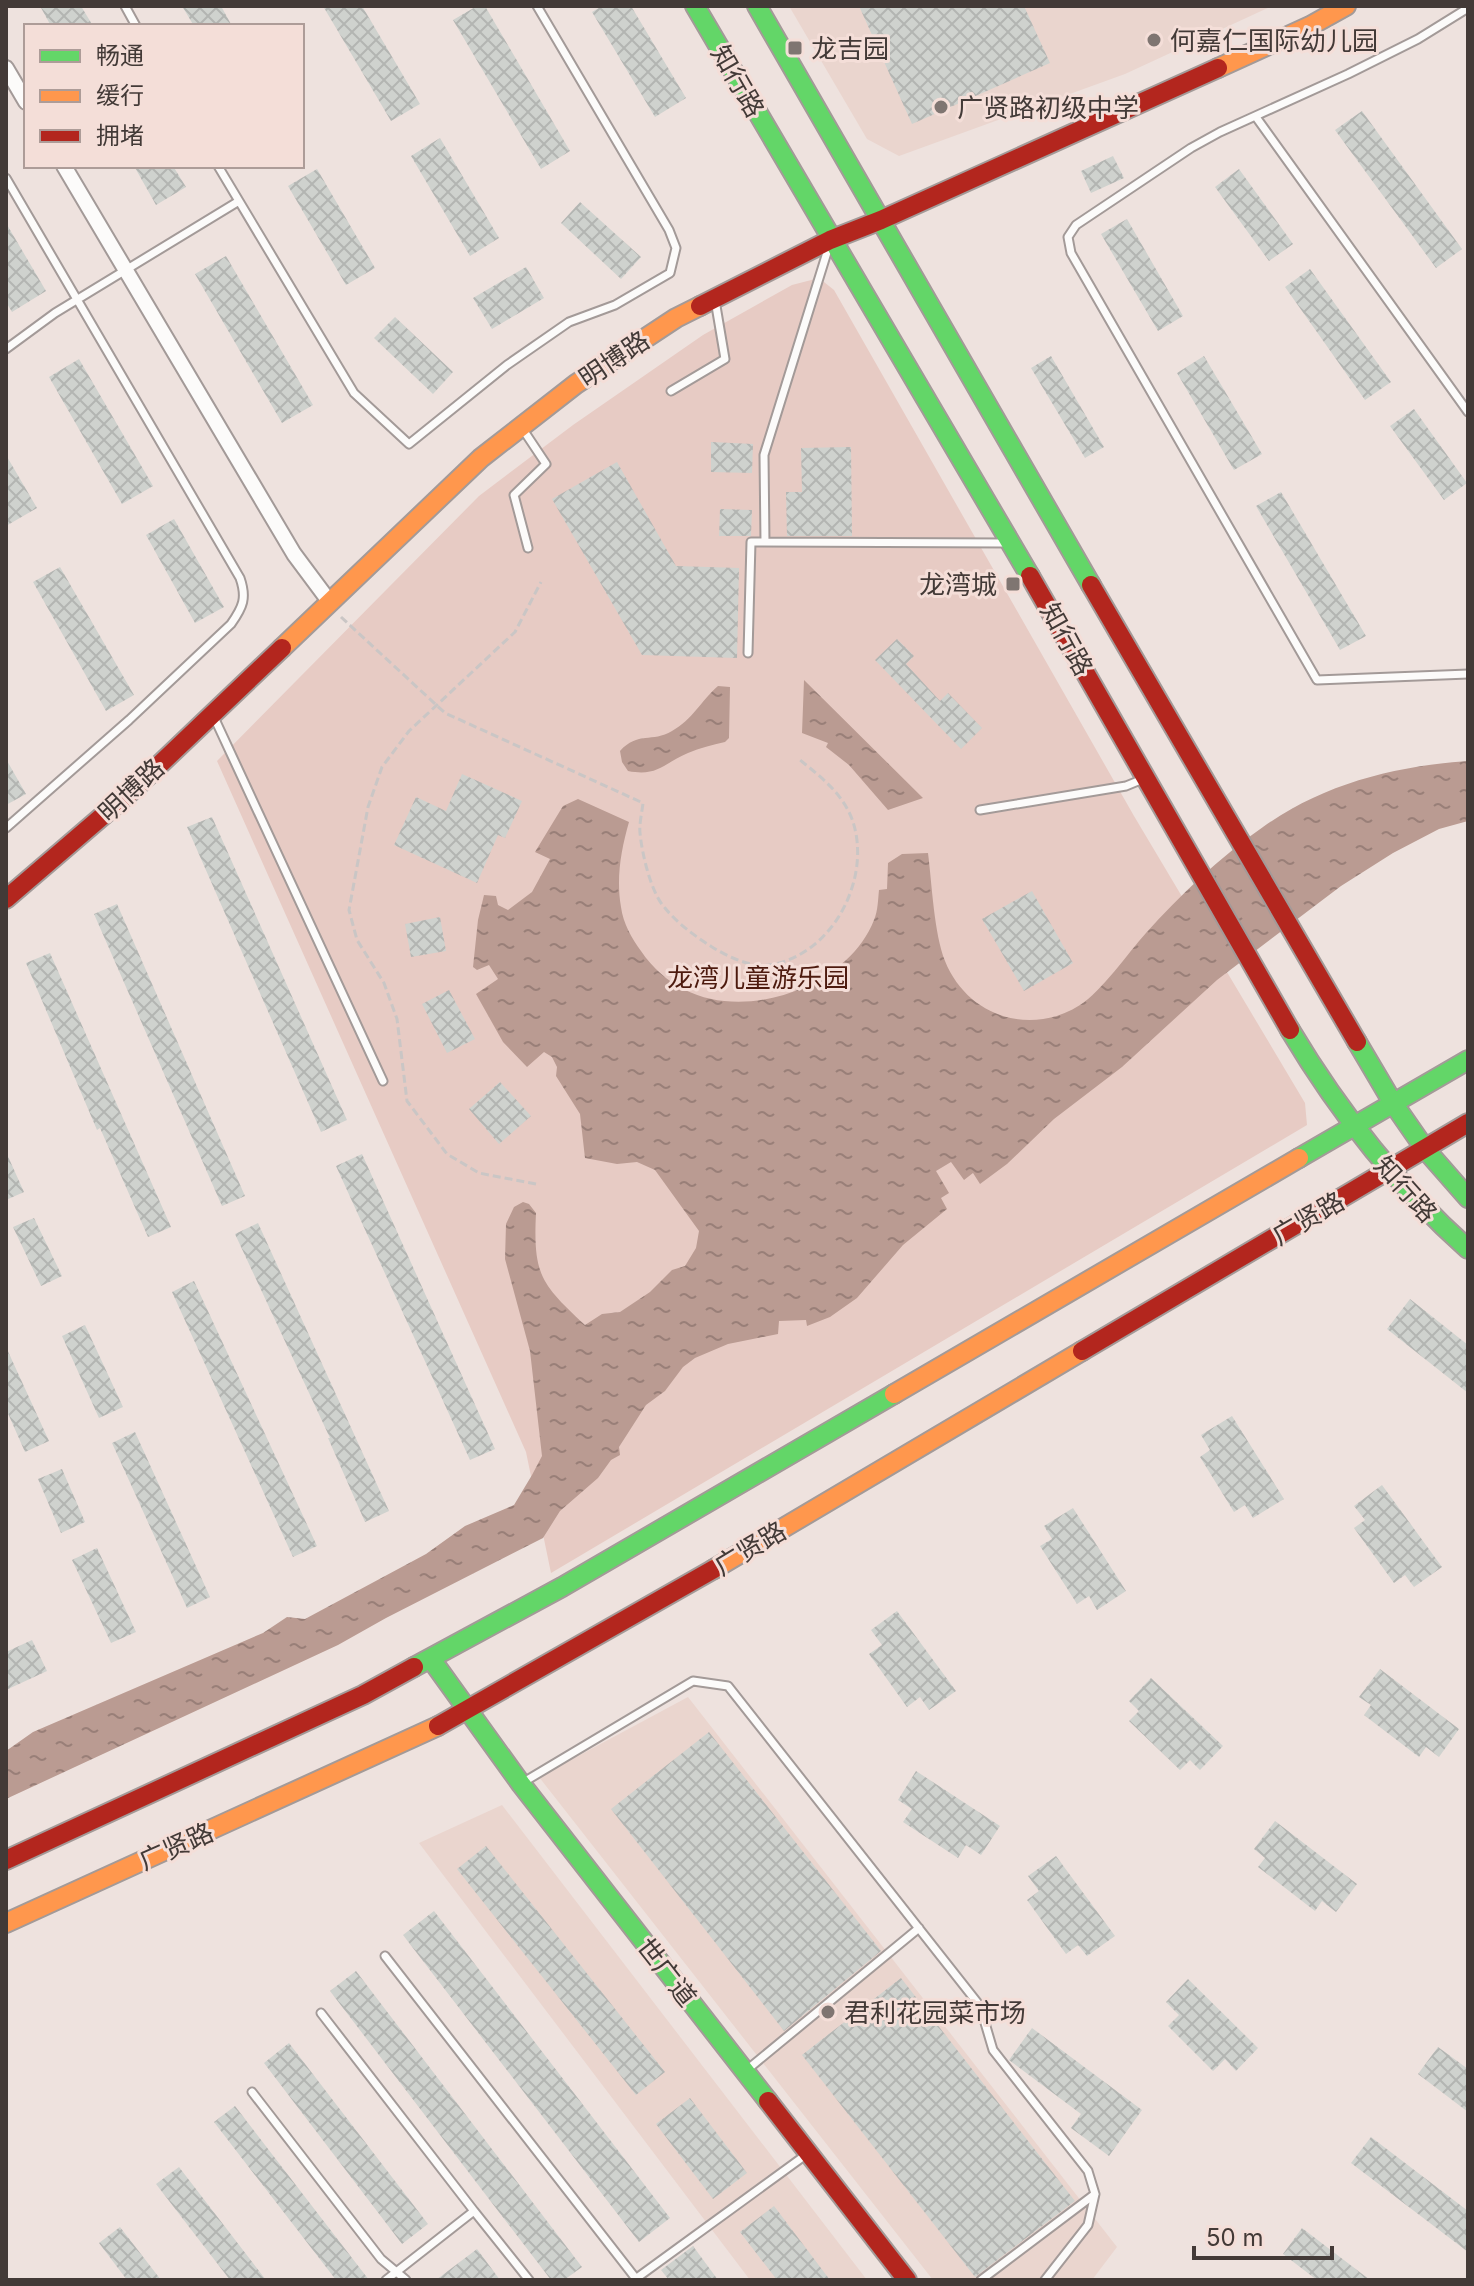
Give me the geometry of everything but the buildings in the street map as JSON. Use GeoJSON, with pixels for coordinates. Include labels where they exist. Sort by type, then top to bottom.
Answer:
{"type":"FeatureCollection","features":[{"type":"Feature","properties":{"kind":"main road","name":"知行路"},"geometry":{"type":"LineString","coordinates":[[695,6],[830,240],[1013,543],[1256,972],[1337,1107],[1388,1172],[1442,1229],[1468,1249]]}},
{"type":"Feature","properties":{"kind":"main road","name":"知行路"},"geometry":{"type":"LineString","coordinates":[[757,6],[1393,1103],[1425,1149],[1468,1198]]}},
{"type":"Feature","properties":{"kind":"main road","name":"明博路"},"geometry":{"type":"LineString","coordinates":[[6,899],[123,799],[481,458],[576,384],[663,326],[830,240],[881,220],[1310,26],[1346,6]]}},
{"type":"Feature","properties":{"kind":"main road"},"geometry":{"type":"LineString","coordinates":[[6,1860],[279,1736],[431,1659],[562,1587],[1468,1060]]}},
{"type":"Feature","properties":{"kind":"main road","name":"广贤路"},"geometry":{"type":"LineString","coordinates":[[6,1923],[420,1735],[467,1710],[664,1599],[1468,1123]]}},
{"type":"Feature","properties":{"kind":"main road","name":"世广道"},"geometry":{"type":"LineString","coordinates":[[431,1659],[521,1784],[907,2280]]}},
{"type":"Feature","properties":{"kind":"street"},"geometry":{"type":"LineString","coordinates":[[6,68],[24,99]]}},
{"type":"Feature","properties":{"kind":"street"},"geometry":{"type":"LineString","coordinates":[[65,168],[294,554],[328,602]]}},
{"type":"Feature","properties":{"kind":"lane"},"geometry":{"type":"LineString","coordinates":[[125,6],[135,24]]}},
{"type":"Feature","properties":{"kind":"lane"},"geometry":{"type":"LineString","coordinates":[[219,168],[354,393],[409,444],[507,365],[569,322],[615,305],[670,273],[676,248],[669,230],[537,6]]}},
{"type":"Feature","properties":{"kind":"lane"},"geometry":{"type":"LineString","coordinates":[[1468,8],[1418,39],[1191,148],[1076,225],[1068,237],[1071,253],[1317,680],[1468,674]]}},
{"type":"Feature","properties":{"kind":"lane"},"geometry":{"type":"LineString","coordinates":[[1256,117],[1468,412]]}},
{"type":"Feature","properties":{"kind":"lane"},"geometry":{"type":"LineString","coordinates":[[6,178],[240,578],[245,593],[243,607],[231,624],[141,709],[6,828]]}},
{"type":"Feature","properties":{"kind":"lane"},"geometry":{"type":"LineString","coordinates":[[6,349],[77,299],[239,201]]}},
{"type":"Feature","properties":{"kind":"lane"},"geometry":{"type":"LineString","coordinates":[[765,542],[764,455],[830,240]]}},
{"type":"Feature","properties":{"kind":"lane"},"geometry":{"type":"LineString","coordinates":[[671,391],[725,359],[715,298]]}},
{"type":"Feature","properties":{"kind":"lane"},"geometry":{"type":"LineString","coordinates":[[521,427],[546,464],[514,495],[528,548]]}},
{"type":"Feature","properties":{"kind":"lane"},"geometry":{"type":"LineString","coordinates":[[748,653],[751,542],[1013,543]]}},
{"type":"Feature","properties":{"kind":"lane"},"geometry":{"type":"LineString","coordinates":[[213,713],[383,1081]]}},
{"type":"Feature","properties":{"kind":"lane"},"geometry":{"type":"LineString","coordinates":[[980,810],[1126,786],[1145,778]]}},
{"type":"Feature","properties":{"kind":"lane"},"geometry":{"type":"LineString","coordinates":[[521,1784],[693,1681],[728,1686],[980,2006],[993,2050],[1088,2171],[1095,2194],[1088,2225],[1045,2280]]}},
{"type":"Feature","properties":{"kind":"lane"},"geometry":{"type":"LineString","coordinates":[[744,2071],[919,1928]]}},
{"type":"Feature","properties":{"kind":"lane"},"geometry":{"type":"LineString","coordinates":[[385,1956],[636,2280],[808,2153]]}},
{"type":"Feature","properties":{"kind":"lane"},"geometry":{"type":"LineString","coordinates":[[321,2013],[529,2280]]}},
{"type":"Feature","properties":{"kind":"lane"},"geometry":{"type":"LineString","coordinates":[[252,2092],[381,2259],[406,2280]]}},
{"type":"Feature","properties":{"kind":"lane"},"geometry":{"type":"LineString","coordinates":[[981,2280],[1095,2194]]}},
{"type":"Feature","properties":{"kind":"lane"},"geometry":{"type":"LineString","coordinates":[[386,2280],[474,2211]]}},
{"type":"Feature","properties":{"kind":"path"},"geometry":{"type":"LineString","coordinates":[[536,1184],[479,1173],[447,1154],[407,1101],[397,1019],[384,983],[357,940],[349,910],[368,807],[382,767],[409,731],[515,632],[541,582]]}},
{"type":"Feature","properties":{"kind":"path"},"geometry":{"type":"LineString","coordinates":[[328,602],[445,713],[643,803],[639,831],[648,871],[662,906],[692,935],[733,959],[767,965],[802,955],[828,932],[844,908],[854,881],[859,849],[852,817],[833,787],[800,760]]}},
{"type":"Feature","properties":{"kind":"shaded area","name":"广贤路初级中学"},"geometry":{"type":"Polygon","coordinates":[[[789,6],[1272,6],[1125,74],[899,156],[867,139],[789,6]]]}},
{"type":"Feature","properties":{"kind":"shaded area","name":"君利花园菜市场"},"geometry":{"type":"Polygon","coordinates":[[[688,1697],[1117,2247],[1092,2280],[933,2280],[539,1777],[688,1697]]]}},
{"type":"Feature","properties":{"kind":"shaded area"},"geometry":{"type":"Polygon","coordinates":[[[502,1805],[867,2280],[750,2280],[419,1843],[502,1805]]]}},
{"type":"Feature","properties":{"kind":"green space","name":"龙湾儿童游乐园"},"geometry":{"type":"Polygon","coordinates":[[[819,278],[834,290],[1134,816],[1305,1103],[1307,1125],[551,1573],[526,1452],[217,761],[479,496],[573,425],[703,335],[792,285],[819,278]]]}},
{"type":"Feature","properties":{"kind":"water"},"geometry":{"type":"Polygon","coordinates":[[[804,680],[923,798],[888,810],[849,765],[826,747],[828,743],[802,733],[804,680]]]}},
{"type":"Feature","properties":{"kind":"water"},"geometry":{"type":"Polygon","coordinates":[[[718,686],[730,687],[729,738],[725,742],[688,753],[654,771],[628,771],[620,751],[633,741],[665,734],[679,727],[718,686]]]}},
{"type":"Feature","properties":{"kind":"water"},"geometry":{"type":"Polygon","coordinates":[[[1468,761],[1468,821],[1439,829],[1341,886],[1217,980],[1122,1067],[1054,1119],[1007,1164],[980,1184],[973,1173],[964,1180],[951,1162],[936,1171],[949,1193],[941,1198],[947,1209],[903,1245],[857,1298],[830,1317],[807,1326],[806,1320],[779,1321],[778,1334],[728,1344],[695,1358],[683,1367],[665,1391],[646,1405],[619,1447],[620,1455],[611,1460],[598,1478],[560,1511],[543,1538],[338,1645],[6,1799],[6,1751],[33,1732],[263,1633],[287,1617],[305,1619],[426,1554],[465,1526],[514,1505],[542,1456],[530,1351],[505,1259],[506,1224],[514,1207],[523,1202],[536,1213],[536,1251],[543,1277],[558,1299],[585,1325],[602,1314],[620,1312],[650,1292],[672,1270],[685,1266],[696,1248],[699,1231],[655,1170],[637,1162],[617,1164],[585,1158],[580,1114],[556,1076],[557,1067],[552,1057],[544,1052],[527,1067],[503,1042],[476,994],[498,979],[489,965],[477,970],[473,967],[484,895],[496,896],[498,905],[508,910],[532,892],[550,859],[535,852],[563,806],[578,799],[629,822],[619,875],[621,907],[626,925],[657,970],[674,984],[694,994],[737,1002],[760,1000],[805,987],[826,975],[855,951],[869,931],[876,913],[879,890],[887,889],[888,863],[902,854],[928,853],[938,937],[955,980],[968,996],[984,1008],[1021,1020],[1061,1015],[1088,999],[1187,891],[1231,851],[1286,812],[1310,799],[1361,780],[1414,767],[1468,761]]]}},
{"type":"Feature","properties":{"kind":"traffic: fast"},"geometry":{"type":"LineString","coordinates":[[695,6],[1030,576]]}},
{"type":"Feature","properties":{"kind":"traffic: fast"},"geometry":{"type":"LineString","coordinates":[[757,6],[1091,585]]}},
{"type":"Feature","properties":{"kind":"traffic: fast"},"geometry":{"type":"LineString","coordinates":[[1290,1030],[1328,1090],[1370,1146],[1417,1199],[1468,1249]]}},
{"type":"Feature","properties":{"kind":"traffic: fast"},"geometry":{"type":"LineString","coordinates":[[1357,1042],[1425,1149],[1468,1198]]}},
{"type":"Feature","properties":{"kind":"traffic: fast"},"geometry":{"type":"LineString","coordinates":[[1299,1158],[1468,1060]]}},
{"type":"Feature","properties":{"kind":"traffic: fast"},"geometry":{"type":"LineString","coordinates":[[414,1667],[562,1587],[894,1394]]}},
{"type":"Feature","properties":{"kind":"traffic: fast"},"geometry":{"type":"LineString","coordinates":[[431,1659],[521,1784],[768,2101]]}},
{"type":"Feature","properties":{"kind":"traffic: slow"},"geometry":{"type":"LineString","coordinates":[[1218,68],[1346,6]]}},
{"type":"Feature","properties":{"kind":"traffic: slow"},"geometry":{"type":"LineString","coordinates":[[282,648],[481,458],[576,384],[676,318],[700,306]]}},
{"type":"Feature","properties":{"kind":"traffic: slow"},"geometry":{"type":"LineString","coordinates":[[894,1394],[1299,1158]]}},
{"type":"Feature","properties":{"kind":"traffic: slow"},"geometry":{"type":"LineString","coordinates":[[714,1569],[1082,1351]]}},
{"type":"Feature","properties":{"kind":"traffic: slow"},"geometry":{"type":"LineString","coordinates":[[6,1923],[438,1726]]}},
{"type":"Feature","properties":{"kind":"traffic: jam"},"geometry":{"type":"LineString","coordinates":[[700,306],[830,240],[1218,68]]}},
{"type":"Feature","properties":{"kind":"traffic: jam"},"geometry":{"type":"LineString","coordinates":[[1030,576],[1290,1030]]}},
{"type":"Feature","properties":{"kind":"traffic: jam"},"geometry":{"type":"LineString","coordinates":[[1091,585],[1357,1042]]}},
{"type":"Feature","properties":{"kind":"traffic: jam"},"geometry":{"type":"LineString","coordinates":[[6,899],[134,789],[282,648]]}},
{"type":"Feature","properties":{"kind":"traffic: jam"},"geometry":{"type":"LineString","coordinates":[[1082,1351],[1468,1123]]}},
{"type":"Feature","properties":{"kind":"traffic: jam"},"geometry":{"type":"LineString","coordinates":[[438,1726],[714,1569]]}},
{"type":"Feature","properties":{"kind":"traffic: jam"},"geometry":{"type":"LineString","coordinates":[[6,1860],[363,1695],[414,1667]]}},
{"type":"Feature","properties":{"kind":"traffic: jam"},"geometry":{"type":"LineString","coordinates":[[768,2101],[907,2280]]}},
{"type":"Feature","properties":{"kind":"place","name":"何嘉仁国际幼儿园"},"geometry":{"type":"Point","coordinates":[1154,40]}},
{"type":"Feature","properties":{"kind":"place","name":"龙吉园"},"geometry":{"type":"Point","coordinates":[795,48]}},
{"type":"Feature","properties":{"kind":"place","name":"广贤路初级中学"},"geometry":{"type":"Point","coordinates":[941,107]}},
{"type":"Feature","properties":{"kind":"place","name":"龙湾城"},"geometry":{"type":"Point","coordinates":[1013,584]}},
{"type":"Feature","properties":{"kind":"place","name":"君利花园菜市场"},"geometry":{"type":"Point","coordinates":[828,2012]}}]}
